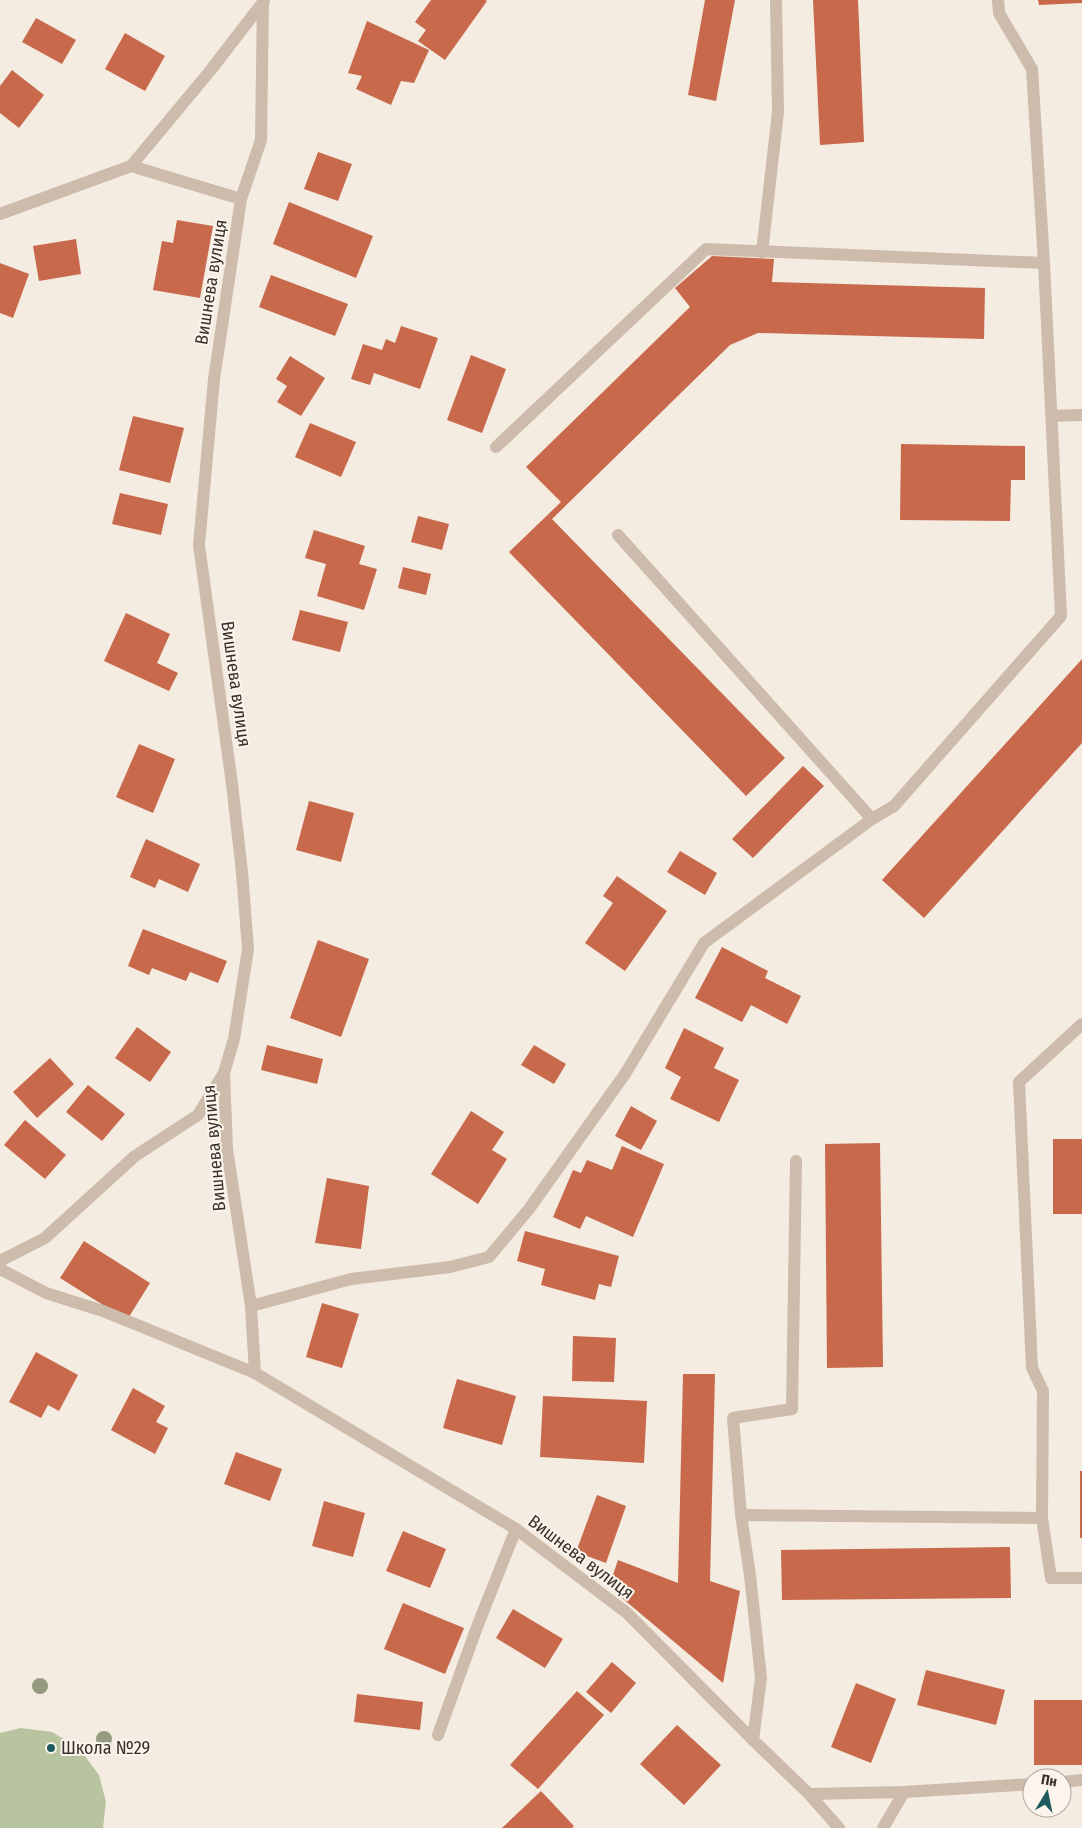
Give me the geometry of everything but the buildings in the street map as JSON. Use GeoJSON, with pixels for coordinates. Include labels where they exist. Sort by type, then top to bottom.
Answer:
{"type":"FeatureCollection","features":[{"type":"Feature","properties":{"kind":"street"},"geometry":{"type":"LineString","coordinates":[[0,214],[131,166],[210,71],[264,0]]}},
{"type":"Feature","properties":{"kind":"street","name":"Вишнева вулиця"},"geometry":{"type":"LineString","coordinates":[[255,1374],[251,1306],[227,1149],[224,1073],[234,1039],[248,949],[232,784],[199,545],[214,379],[241,199],[261,140],[264,0]]}},
{"type":"Feature","properties":{"kind":"street"},"geometry":{"type":"LineString","coordinates":[[762,252],[778,112],[776,0]]}},
{"type":"Feature","properties":{"kind":"street"},"geometry":{"type":"LineString","coordinates":[[251,1306],[351,1279],[450,1267],[489,1257],[529,1209],[625,1074],[704,943],[872,819],[894,806],[1061,616],[1044,263],[1032,69],[999,13],[998,0]]}},
{"type":"Feature","properties":{"kind":"street"},"geometry":{"type":"LineString","coordinates":[[131,166],[241,199]]}},
{"type":"Feature","properties":{"kind":"street"},"geometry":{"type":"LineString","coordinates":[[496,446],[706,249],[1044,263]]}},
{"type":"Feature","properties":{"kind":"street"},"geometry":{"type":"LineString","coordinates":[[1052,416],[1082,415]]}},
{"type":"Feature","properties":{"kind":"street"},"geometry":{"type":"LineString","coordinates":[[618,535],[872,819]]}},
{"type":"Feature","properties":{"kind":"street"},"geometry":{"type":"LineString","coordinates":[[1082,1024],[1019,1082],[1032,1368],[1043,1391],[1042,1518],[1051,1578],[1082,1578]]}},
{"type":"Feature","properties":{"kind":"street"},"geometry":{"type":"LineString","coordinates":[[0,1261],[45,1238],[136,1156],[198,1115],[224,1073]]}},
{"type":"Feature","properties":{"kind":"street"},"geometry":{"type":"LineString","coordinates":[[753,1740],[761,1678],[750,1575],[741,1515],[733,1418],[792,1409],[796,1161]]}},
{"type":"Feature","properties":{"kind":"street","name":"Вишнева вулиця"},"geometry":{"type":"LineString","coordinates":[[0,1269],[46,1293],[103,1311],[255,1374],[516,1529],[627,1613],[809,1794],[839,1828]]}},
{"type":"Feature","properties":{"kind":"street"},"geometry":{"type":"LineString","coordinates":[[741,1515],[1042,1518]]}},
{"type":"Feature","properties":{"kind":"street"},"geometry":{"type":"LineString","coordinates":[[438,1735],[477,1627],[516,1529]]}},
{"type":"Feature","properties":{"kind":"street"},"geometry":{"type":"LineString","coordinates":[[809,1794],[904,1792],[1022,1785]]}},
{"type":"Feature","properties":{"kind":"street"},"geometry":{"type":"LineString","coordinates":[[883,1828],[904,1792]]}},
{"type":"Feature","properties":{"kind":"green space"},"geometry":{"type":"Polygon","coordinates":[[[21,1728],[52,1732],[79,1748],[99,1775],[106,1802],[103,1828],[0,1828],[0,1733],[21,1728]]]}},
{"type":"Feature","properties":{"kind":"place","name":"Школа №29"},"geometry":{"type":"Point","coordinates":[51,1748]}}]}
